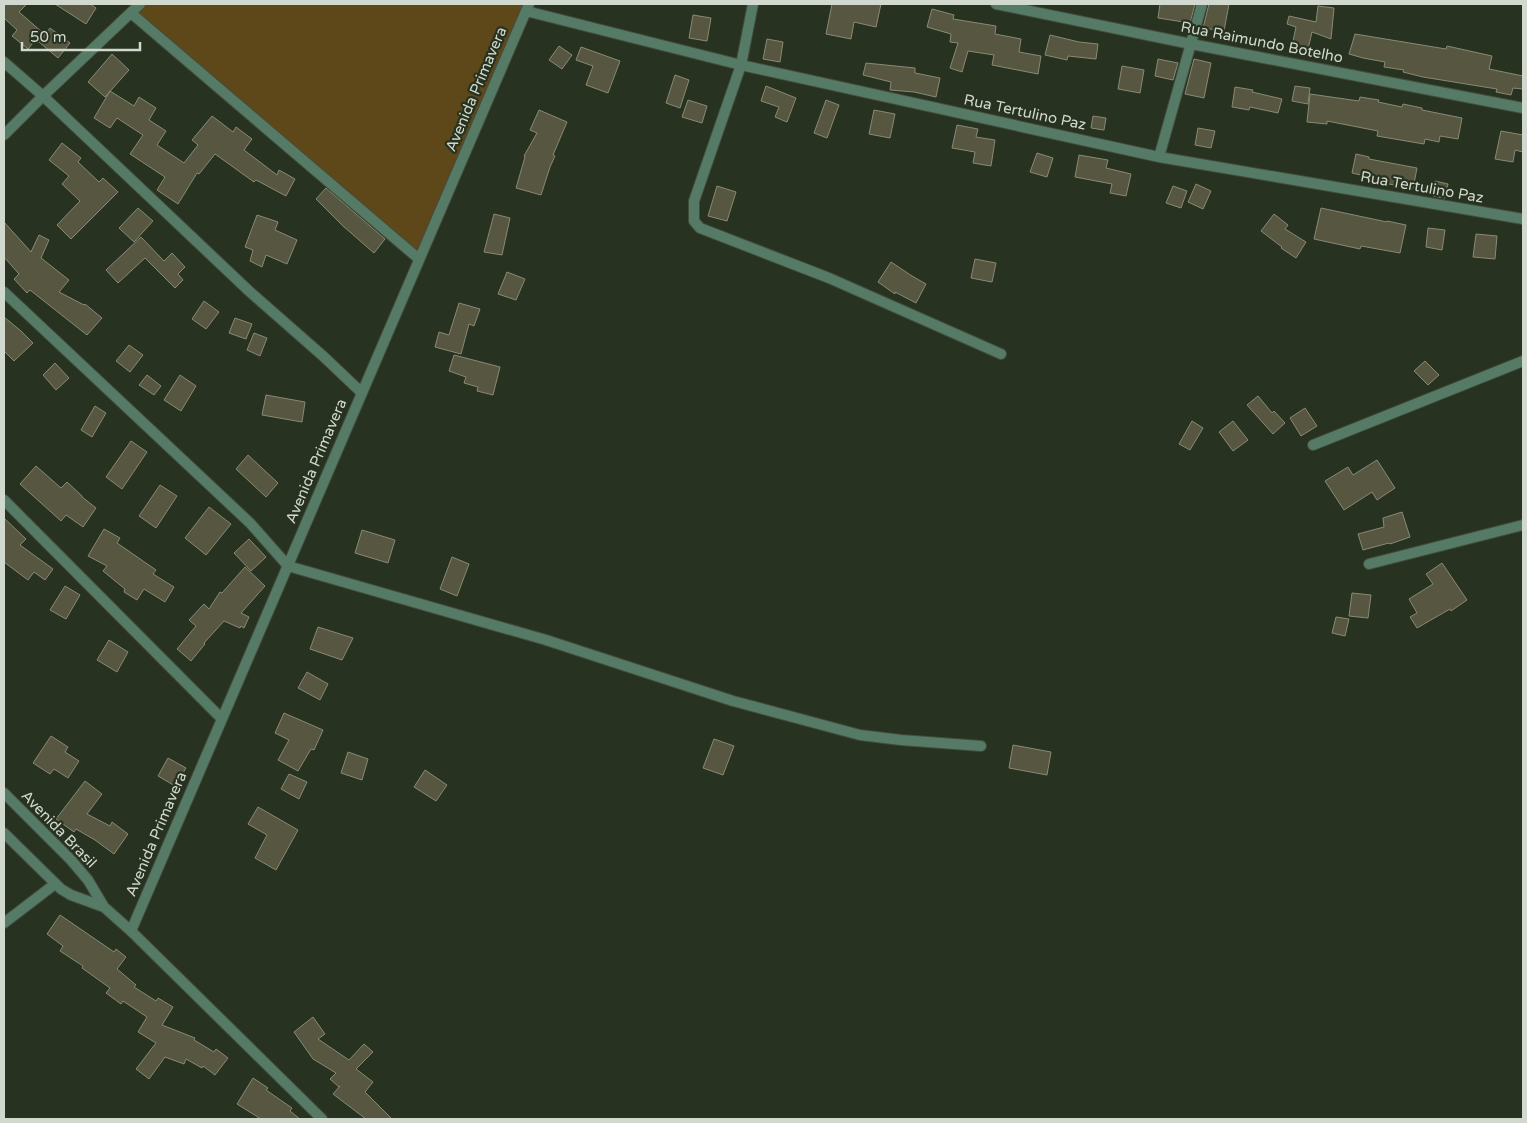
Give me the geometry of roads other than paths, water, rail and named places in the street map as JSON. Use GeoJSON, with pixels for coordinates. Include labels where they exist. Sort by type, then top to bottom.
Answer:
{"type":"FeatureCollection","features":[{"type":"Feature","properties":{"kind":"street"},"geometry":{"type":"LineString","coordinates":[[4,135],[140,4]]}},
{"type":"Feature","properties":{"kind":"street"},"geometry":{"type":"LineString","coordinates":[[753,4],[741,64],[694,201],[694,221],[700,228],[829,278],[1001,354]]}},
{"type":"Feature","properties":{"kind":"street","name":"Rua Raimundo Botelho"},"geometry":{"type":"LineString","coordinates":[[996,4],[1523,108]]}},
{"type":"Feature","properties":{"kind":"street"},"geometry":{"type":"LineString","coordinates":[[1159,157],[1202,4]]}},
{"type":"Feature","properties":{"kind":"street","name":"Rua Tertulino Paz"},"geometry":{"type":"LineString","coordinates":[[527,7],[741,64],[1159,157],[1523,219]]}},
{"type":"Feature","properties":{"kind":"street","name":"Avenida Primavera"},"geometry":{"type":"LineString","coordinates":[[131,931],[527,7]]}},
{"type":"Feature","properties":{"kind":"street"},"geometry":{"type":"LineString","coordinates":[[131,13],[419,259]]}},
{"type":"Feature","properties":{"kind":"street"},"geometry":{"type":"LineString","coordinates":[[4,62],[43,96],[249,292],[323,356],[362,393]]}},
{"type":"Feature","properties":{"kind":"street"},"geometry":{"type":"LineString","coordinates":[[4,292],[250,524],[288,566],[546,640],[733,701],[851,732],[901,740],[981,746]]}},
{"type":"Feature","properties":{"kind":"street"},"geometry":{"type":"LineString","coordinates":[[1314,445],[1523,361]]}},
{"type":"Feature","properties":{"kind":"street"},"geometry":{"type":"LineString","coordinates":[[4,500],[222,719]]}},
{"type":"Feature","properties":{"kind":"street"},"geometry":{"type":"LineString","coordinates":[[1369,564],[1523,525]]}},
{"type":"Feature","properties":{"kind":"street","name":"Avenida Brasil"},"geometry":{"type":"LineString","coordinates":[[4,793],[88,880],[104,907]]}},
{"type":"Feature","properties":{"kind":"street"},"geometry":{"type":"LineString","coordinates":[[4,834],[55,884],[71,895],[104,907],[131,931],[322,1119]]}},
{"type":"Feature","properties":{"kind":"street"},"geometry":{"type":"LineString","coordinates":[[4,924],[55,884]]}}]}
